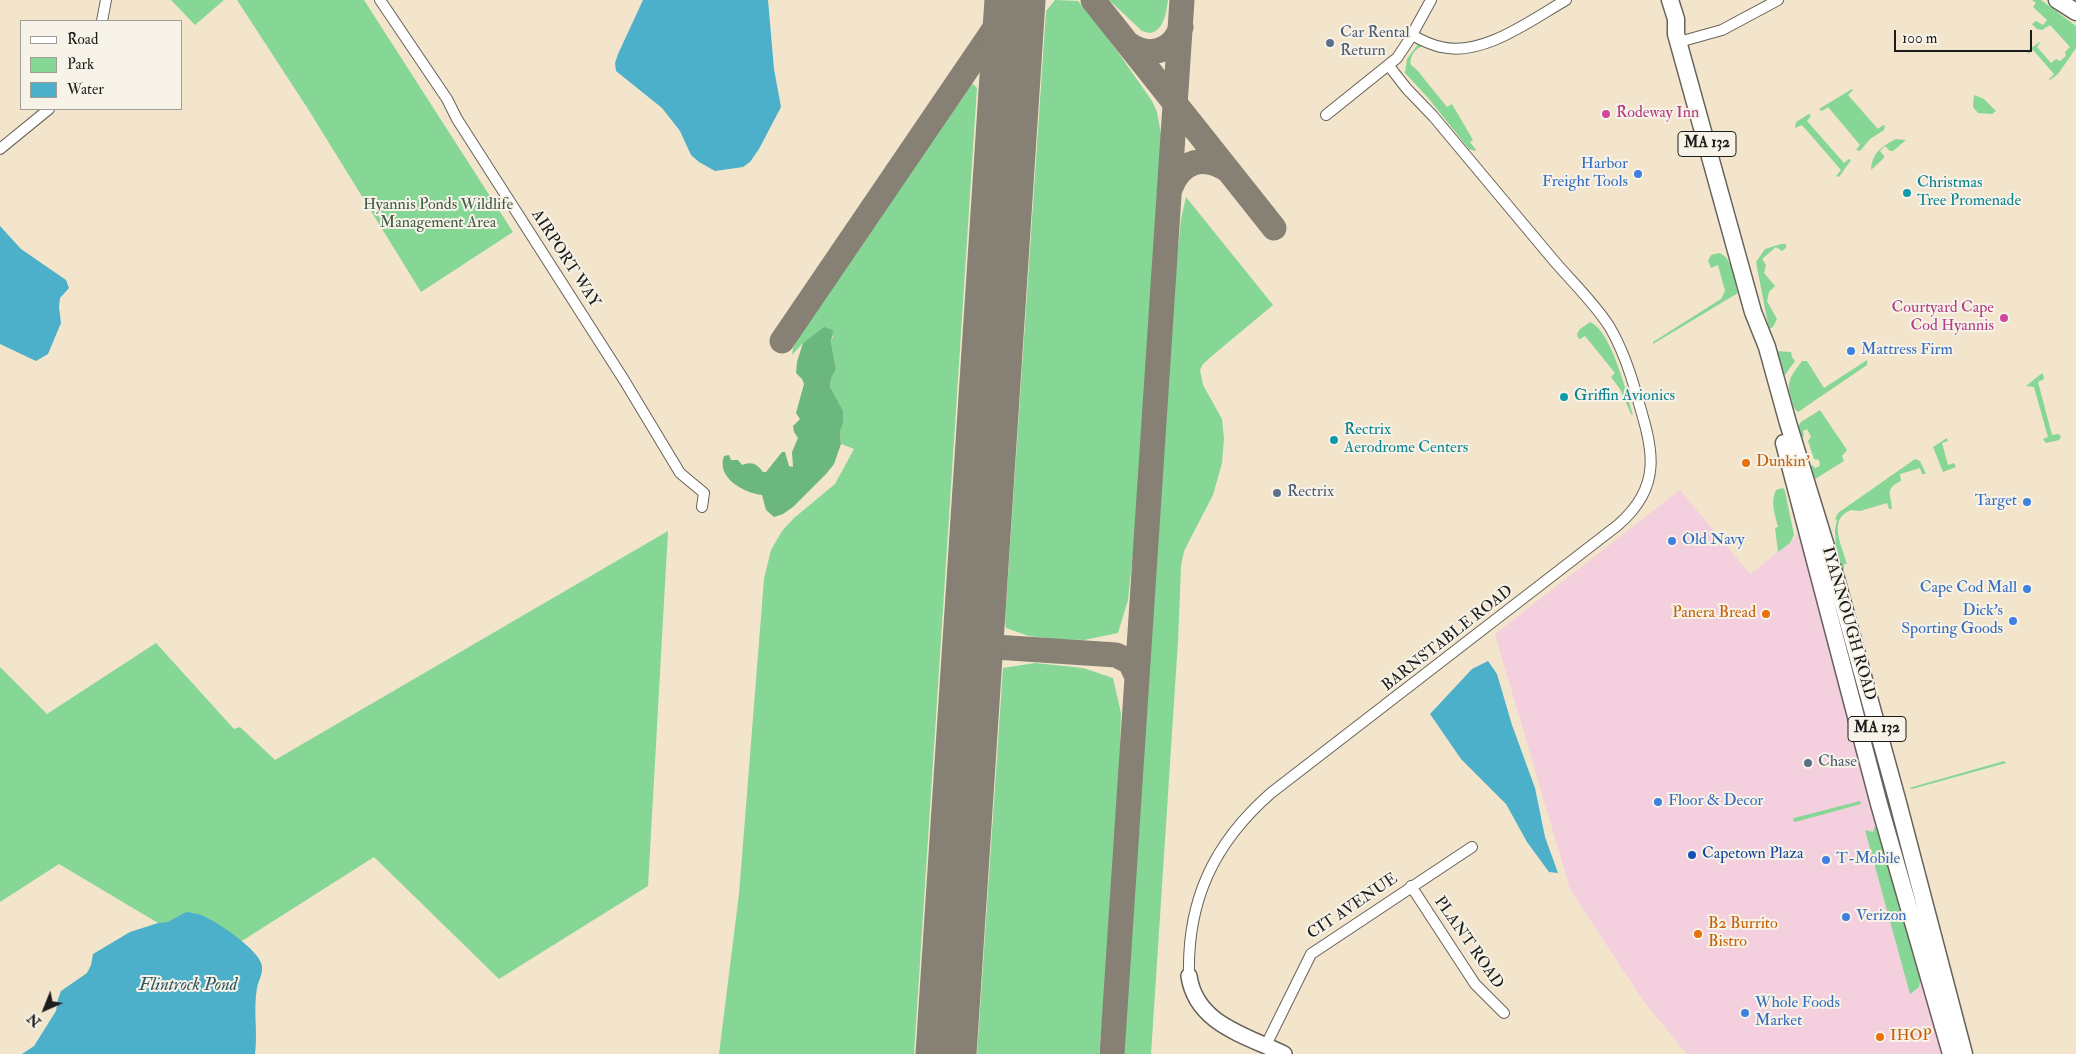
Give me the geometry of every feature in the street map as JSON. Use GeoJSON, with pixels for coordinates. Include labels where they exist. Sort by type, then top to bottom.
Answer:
{"type":"FeatureCollection","features":[{"type":"Feature","properties":{"kind":"main road","name":"IYANNOUGH ROAD"},"geometry":{"type":"LineString","coordinates":[[1662,0],[1667,21],[1678,38]]}},
{"type":"Feature","properties":{"kind":"main road","name":"IYANNOUGH ROAD"},"geometry":{"type":"LineString","coordinates":[[1670,0],[1676,19],[1678,38],[1753,312],[1767,347],[1788,424],[1837,582],[1899,806],[1964,1054]]}},
{"type":"Feature","properties":{"kind":"main road"},"geometry":{"type":"LineString","coordinates":[[2057,0],[2076,12]]}},
{"type":"Feature","properties":{"kind":"main road","name":"IYANNOUGH ROAD"},"geometry":{"type":"LineString","coordinates":[[1753,312],[1758,349],[1839,658],[1883,820],[1951,1054]]}},
{"type":"Feature","properties":{"kind":"street"},"geometry":{"type":"LineString","coordinates":[[102,20],[106,0]]}},
{"type":"Feature","properties":{"kind":"street","name":"AIRPORT WAY"},"geometry":{"type":"LineString","coordinates":[[380,0],[446,99],[624,380],[680,473],[704,493],[702,508]]}},
{"type":"Feature","properties":{"kind":"street"},"geometry":{"type":"LineString","coordinates":[[1326,115],[1389,66],[1402,53],[1431,0]]}},
{"type":"Feature","properties":{"kind":"street"},"geometry":{"type":"LineString","coordinates":[[1412,34],[1439,47],[1454,49],[1479,46],[1507,34],[1566,0]]}},
{"type":"Feature","properties":{"kind":"street"},"geometry":{"type":"LineString","coordinates":[[1678,38],[1722,30],[1778,0]]}},
{"type":"Feature","properties":{"kind":"street","name":"BARNSTABLE ROAD"},"geometry":{"type":"LineString","coordinates":[[1189,976],[1190,937],[1202,887],[1222,847],[1250,813],[1271,794],[1613,528],[1638,503],[1648,482],[1651,467],[1648,435],[1630,368],[1616,339],[1596,309],[1389,66]]}},
{"type":"Feature","properties":{"kind":"street"},"geometry":{"type":"LineString","coordinates":[[0,149],[48,110]]}},
{"type":"Feature","properties":{"kind":"street","name":"CIT AVENUE"},"geometry":{"type":"LineString","coordinates":[[1266,1045],[1311,954],[1472,847]]}},
{"type":"Feature","properties":{"kind":"street","name":"PLANT ROAD"},"geometry":{"type":"LineString","coordinates":[[1411,886],[1475,984],[1504,1013]]}},
{"type":"Feature","properties":{"kind":"street"},"geometry":{"type":"LineString","coordinates":[[1189,976],[1193,993],[1207,1014],[1220,1023],[1284,1054]]}},
{"type":"Feature","properties":{"kind":"shaded area"},"geometry":{"type":"Polygon","coordinates":[[[1680,490],[1750,574],[1792,541],[1799,532],[1943,1054],[1687,1054],[1644,1002],[1570,889],[1495,634],[1680,490]]]}},
{"type":"Feature","properties":{"kind":"green space"},"geometry":{"type":"Polygon","coordinates":[[[171,0],[224,0],[195,25],[171,0]]]}},
{"type":"Feature","properties":{"kind":"green space","name":"Hyannis Ponds Wildlife Management Area"},"geometry":{"type":"Polygon","coordinates":[[[237,0],[364,0],[513,232],[421,292],[308,109],[237,0]]]}},
{"type":"Feature","properties":{"kind":"green space"},"geometry":{"type":"Polygon","coordinates":[[[1055,0],[1078,1],[1108,38],[1152,101],[1157,112],[1161,134],[1159,194],[1137,517],[1128,600],[1118,633],[1084,640],[1029,636],[1006,628],[1005,621],[1046,11],[1055,0]]]}},
{"type":"Feature","properties":{"kind":"green space"},"geometry":{"type":"Polygon","coordinates":[[[1109,0],[1168,0],[1161,25],[1150,33],[1142,31],[1109,0]]]}},
{"type":"Feature","properties":{"kind":"green space"},"geometry":{"type":"Polygon","coordinates":[[[2032,0],[2041,0],[2076,26],[2076,48],[2058,74],[2050,80],[2054,74],[2033,50],[2028,54],[2027,51],[2041,41],[2037,47],[2051,63],[2056,59],[2060,61],[2066,56],[2065,52],[2070,47],[2050,25],[2042,30],[2037,29],[2032,24],[2036,21],[2043,25],[2047,20],[2033,7],[2036,3],[2032,0]]]}},
{"type":"Feature","properties":{"kind":"green space"},"geometry":{"type":"Polygon","coordinates":[[[1418,44],[1421,47],[1413,55],[1411,65],[1447,107],[1452,104],[1473,140],[1470,142],[1475,151],[1469,149],[1429,99],[1405,73],[1407,59],[1418,44]]]}},
{"type":"Feature","properties":{"kind":"green space"},"geometry":{"type":"Polygon","coordinates":[[[973,84],[977,88],[914,1054],[719,1054],[739,894],[764,579],[771,550],[782,531],[794,518],[835,484],[854,449],[841,444],[840,432],[843,423],[830,387],[831,379],[836,369],[831,342],[833,336],[819,332],[803,343],[792,355],[793,348],[804,327],[957,104],[973,84]]]}},
{"type":"Feature","properties":{"kind":"green space"},"geometry":{"type":"Polygon","coordinates":[[[1852,89],[1848,95],[1878,129],[1883,125],[1885,126],[1884,130],[1870,139],[1860,151],[1856,150],[1860,145],[1828,107],[1822,111],[1819,109],[1852,89]]]}},
{"type":"Feature","properties":{"kind":"green space"},"geometry":{"type":"Polygon","coordinates":[[[1974,95],[1984,99],[1996,111],[1992,114],[1978,113],[1973,107],[1974,95]]]}},
{"type":"Feature","properties":{"kind":"green space"},"geometry":{"type":"Polygon","coordinates":[[[1809,114],[1811,116],[1807,121],[1844,163],[1849,159],[1851,160],[1839,177],[1836,176],[1841,170],[1802,125],[1795,128],[1796,122],[1809,114]]]}},
{"type":"Feature","properties":{"kind":"green space"},"geometry":{"type":"Polygon","coordinates":[[[1896,139],[1906,140],[1893,151],[1890,151],[1885,146],[1880,151],[1884,158],[1871,170],[1873,159],[1879,151],[1886,144],[1896,139]]]}},
{"type":"Feature","properties":{"kind":"green space"},"geometry":{"type":"Polygon","coordinates":[[[1186,197],[1273,305],[1213,355],[1203,364],[1200,370],[1203,385],[1222,419],[1224,439],[1222,463],[1213,495],[1184,551],[1181,566],[1178,641],[1151,1054],[1123,1054],[1174,288],[1181,219],[1186,197]]]}},
{"type":"Feature","properties":{"kind":"green space"},"geometry":{"type":"Polygon","coordinates":[[[1786,244],[1786,248],[1782,251],[1776,247],[1762,259],[1766,265],[1764,273],[1775,286],[1769,292],[1767,301],[1777,319],[1773,327],[1769,329],[1756,262],[1765,249],[1786,244]]]}},
{"type":"Feature","properties":{"kind":"green space"},"geometry":{"type":"Polygon","coordinates":[[[1719,253],[1724,255],[1730,264],[1738,293],[1653,344],[1653,342],[1721,299],[1725,291],[1718,265],[1711,268],[1708,261],[1711,255],[1719,253]]]}},
{"type":"Feature","properties":{"kind":"green space"},"geometry":{"type":"Polygon","coordinates":[[[1590,322],[1598,327],[1611,349],[1633,415],[1620,389],[1611,377],[1615,373],[1585,336],[1580,339],[1578,338],[1577,334],[1580,329],[1590,322]]]}},
{"type":"Feature","properties":{"kind":"green space"},"geometry":{"type":"Polygon","coordinates":[[[824,327],[833,330],[831,342],[836,369],[831,379],[830,387],[843,411],[843,423],[840,432],[841,444],[834,464],[826,474],[793,507],[783,514],[774,517],[766,510],[762,495],[747,491],[727,477],[723,464],[724,456],[729,455],[731,460],[738,460],[742,465],[754,464],[763,472],[766,472],[782,452],[785,452],[789,466],[793,467],[792,452],[798,438],[793,426],[800,419],[796,413],[804,384],[796,373],[797,362],[803,343],[824,327]]]}},
{"type":"Feature","properties":{"kind":"green space"},"geometry":{"type":"Polygon","coordinates":[[[1775,351],[1791,352],[1795,361],[1782,379],[1775,351]]]}},
{"type":"Feature","properties":{"kind":"green space"},"geometry":{"type":"Polygon","coordinates":[[[1867,360],[1867,365],[1798,412],[1793,406],[1789,384],[1792,375],[1802,361],[1807,361],[1824,388],[1867,360]]]}},
{"type":"Feature","properties":{"kind":"green space"},"geometry":{"type":"Polygon","coordinates":[[[2043,374],[2044,379],[2038,382],[2052,435],[2059,434],[2061,437],[2059,440],[2046,443],[2043,439],[2048,437],[2034,387],[2026,386],[2043,374]]]}},
{"type":"Feature","properties":{"kind":"green space"},"geometry":{"type":"Polygon","coordinates":[[[1820,410],[1847,450],[1842,456],[1844,461],[1815,479],[1809,468],[1812,465],[1815,468],[1820,465],[1819,460],[1814,459],[1808,441],[1811,437],[1807,429],[1803,431],[1804,437],[1801,437],[1797,428],[1801,422],[1820,410]]]}},
{"type":"Feature","properties":{"kind":"green space"},"geometry":{"type":"Polygon","coordinates":[[[1947,438],[1948,441],[1942,443],[1948,465],[1954,463],[1956,467],[1943,472],[1933,447],[1947,438]]]}},
{"type":"Feature","properties":{"kind":"green space"},"geometry":{"type":"Polygon","coordinates":[[[1915,459],[1920,461],[1926,474],[1922,474],[1920,468],[1900,474],[1901,481],[1890,490],[1892,509],[1889,509],[1887,503],[1860,511],[1851,510],[1844,514],[1840,520],[1838,534],[1847,564],[1844,564],[1842,571],[1836,551],[1835,529],[1837,520],[1835,519],[1838,513],[1915,459]]]}},
{"type":"Feature","properties":{"kind":"green space"},"geometry":{"type":"Polygon","coordinates":[[[1783,488],[1794,535],[1790,543],[1778,552],[1775,528],[1778,527],[1773,499],[1776,490],[1783,488]]]}},
{"type":"Feature","properties":{"kind":"green space"},"geometry":{"type":"Polygon","coordinates":[[[668,531],[648,886],[499,979],[374,857],[212,960],[158,923],[59,864],[0,902],[0,667],[47,714],[156,643],[234,729],[240,727],[275,760],[668,531]]]}},
{"type":"Feature","properties":{"kind":"green space"},"geometry":{"type":"Polygon","coordinates":[[[1035,663],[1083,668],[1113,678],[1121,713],[1119,783],[1109,945],[1099,1054],[977,1054],[1003,668],[1035,663]]]}},
{"type":"Feature","properties":{"kind":"green space"},"geometry":{"type":"Polygon","coordinates":[[[2004,761],[2006,763],[1912,789],[1909,788],[2004,761]]]}},
{"type":"Feature","properties":{"kind":"green space"},"geometry":{"type":"Polygon","coordinates":[[[1860,801],[1861,804],[1795,822],[1793,820],[1794,818],[1860,801]]]}},
{"type":"Feature","properties":{"kind":"green space"},"geometry":{"type":"Polygon","coordinates":[[[1875,826],[1878,829],[1921,976],[1919,987],[1910,994],[1865,830],[1873,832],[1875,826]]]}},
{"type":"Feature","properties":{"kind":"water"},"geometry":{"type":"Polygon","coordinates":[[[643,0],[768,0],[774,69],[781,107],[759,149],[750,162],[743,167],[715,171],[699,162],[691,155],[680,131],[662,108],[616,71],[615,63],[618,54],[643,0]]]}},
{"type":"Feature","properties":{"kind":"water"},"geometry":{"type":"Polygon","coordinates":[[[0,226],[21,249],[66,280],[69,288],[60,298],[61,323],[48,354],[36,361],[0,344],[0,226]]]}},
{"type":"Feature","properties":{"kind":"water"},"geometry":{"type":"Polygon","coordinates":[[[1488,661],[1497,674],[1512,725],[1535,788],[1545,837],[1558,873],[1549,872],[1527,842],[1506,804],[1461,759],[1430,714],[1472,669],[1488,661]]]}},
{"type":"Feature","properties":{"kind":"water","name":"Flintrock Pond"},"geometry":{"type":"Polygon","coordinates":[[[186,912],[201,915],[217,923],[246,944],[259,959],[262,969],[256,996],[255,1054],[22,1054],[34,1046],[56,1011],[61,991],[87,973],[93,954],[130,932],[158,923],[168,922],[186,912]]]}},
{"type":"Feature","properties":{"kind":"taxiway"},"geometry":{"type":"LineString","coordinates":[[782,341],[1014,0]]}},
{"type":"Feature","properties":{"kind":"taxiway"},"geometry":{"type":"LineString","coordinates":[[1093,0],[1274,228]]}},
{"type":"Feature","properties":{"kind":"taxiway"},"geometry":{"type":"LineString","coordinates":[[1112,1054],[1182,0]]}},
{"type":"Feature","properties":{"kind":"taxiway"},"geometry":{"type":"LineString","coordinates":[[1127,43],[1143,51],[1159,50],[1172,42],[1181,27]]}},
{"type":"Feature","properties":{"kind":"taxiway"},"geometry":{"type":"LineString","coordinates":[[1170,189],[1180,172],[1194,163],[1211,163],[1229,171]]}},
{"type":"Feature","properties":{"kind":"taxiway"},"geometry":{"type":"LineString","coordinates":[[973,619],[981,636],[986,642],[995,647]]}},
{"type":"Feature","properties":{"kind":"taxiway"},"geometry":{"type":"LineString","coordinates":[[970,672],[982,653],[995,647],[1116,655],[1130,662],[1137,677]]}},
{"type":"Feature","properties":{"kind":"runway"},"geometry":{"type":"LineString","coordinates":[[946,1054],[1015,0]]}},
{"type":"Feature","properties":{"kind":"place","name":"Car Rental Return"},"geometry":{"type":"Point","coordinates":[1330,43]}},
{"type":"Feature","properties":{"kind":"place","name":"Rodeway Inn"},"geometry":{"type":"Point","coordinates":[1606,114]}},
{"type":"Feature","properties":{"kind":"place","name":"Harbor Freight Tools"},"geometry":{"type":"Point","coordinates":[1638,174]}},
{"type":"Feature","properties":{"kind":"place","name":"Christmas Tree Promenade"},"geometry":{"type":"Point","coordinates":[1907,193]}},
{"type":"Feature","properties":{"kind":"place","name":"Courtyard Cape Cod Hyannis"},"geometry":{"type":"Point","coordinates":[2004,318]}},
{"type":"Feature","properties":{"kind":"place","name":"Mattress Firm"},"geometry":{"type":"Point","coordinates":[1851,351]}},
{"type":"Feature","properties":{"kind":"place","name":"Griffin Avionics"},"geometry":{"type":"Point","coordinates":[1564,397]}},
{"type":"Feature","properties":{"kind":"place","name":"Rectrix Aerodrome Centers"},"geometry":{"type":"Point","coordinates":[1334,440]}},
{"type":"Feature","properties":{"kind":"place","name":"Dunkin'"},"geometry":{"type":"Point","coordinates":[1746,463]}},
{"type":"Feature","properties":{"kind":"place","name":"Rectrix"},"geometry":{"type":"Point","coordinates":[1277,493]}},
{"type":"Feature","properties":{"kind":"place","name":"Target"},"geometry":{"type":"Point","coordinates":[2027,502]}},
{"type":"Feature","properties":{"kind":"place","name":"Old Navy"},"geometry":{"type":"Point","coordinates":[1672,541]}},
{"type":"Feature","properties":{"kind":"place","name":"Cape Cod Mall"},"geometry":{"type":"Point","coordinates":[2027,589]}},
{"type":"Feature","properties":{"kind":"place","name":"Panera Bread"},"geometry":{"type":"Point","coordinates":[1766,614]}},
{"type":"Feature","properties":{"kind":"place","name":"Dick's Sporting Goods"},"geometry":{"type":"Point","coordinates":[2013,621]}},
{"type":"Feature","properties":{"kind":"place","name":"Chase"},"geometry":{"type":"Point","coordinates":[1808,763]}},
{"type":"Feature","properties":{"kind":"place","name":"Floor & Decor"},"geometry":{"type":"Point","coordinates":[1658,802]}},
{"type":"Feature","properties":{"kind":"place","name":"Capetown Plaza"},"geometry":{"type":"Point","coordinates":[1692,855]}},
{"type":"Feature","properties":{"kind":"place","name":"T-Mobile"},"geometry":{"type":"Point","coordinates":[1826,860]}},
{"type":"Feature","properties":{"kind":"place","name":"Verizon"},"geometry":{"type":"Point","coordinates":[1846,917]}},
{"type":"Feature","properties":{"kind":"place","name":"B2 Burrito Bistro"},"geometry":{"type":"Point","coordinates":[1698,934]}},
{"type":"Feature","properties":{"kind":"place","name":"Whole Foods Market"},"geometry":{"type":"Point","coordinates":[1745,1013]}},
{"type":"Feature","properties":{"kind":"place","name":"IHOP"},"geometry":{"type":"Point","coordinates":[1880,1037]}}]}
